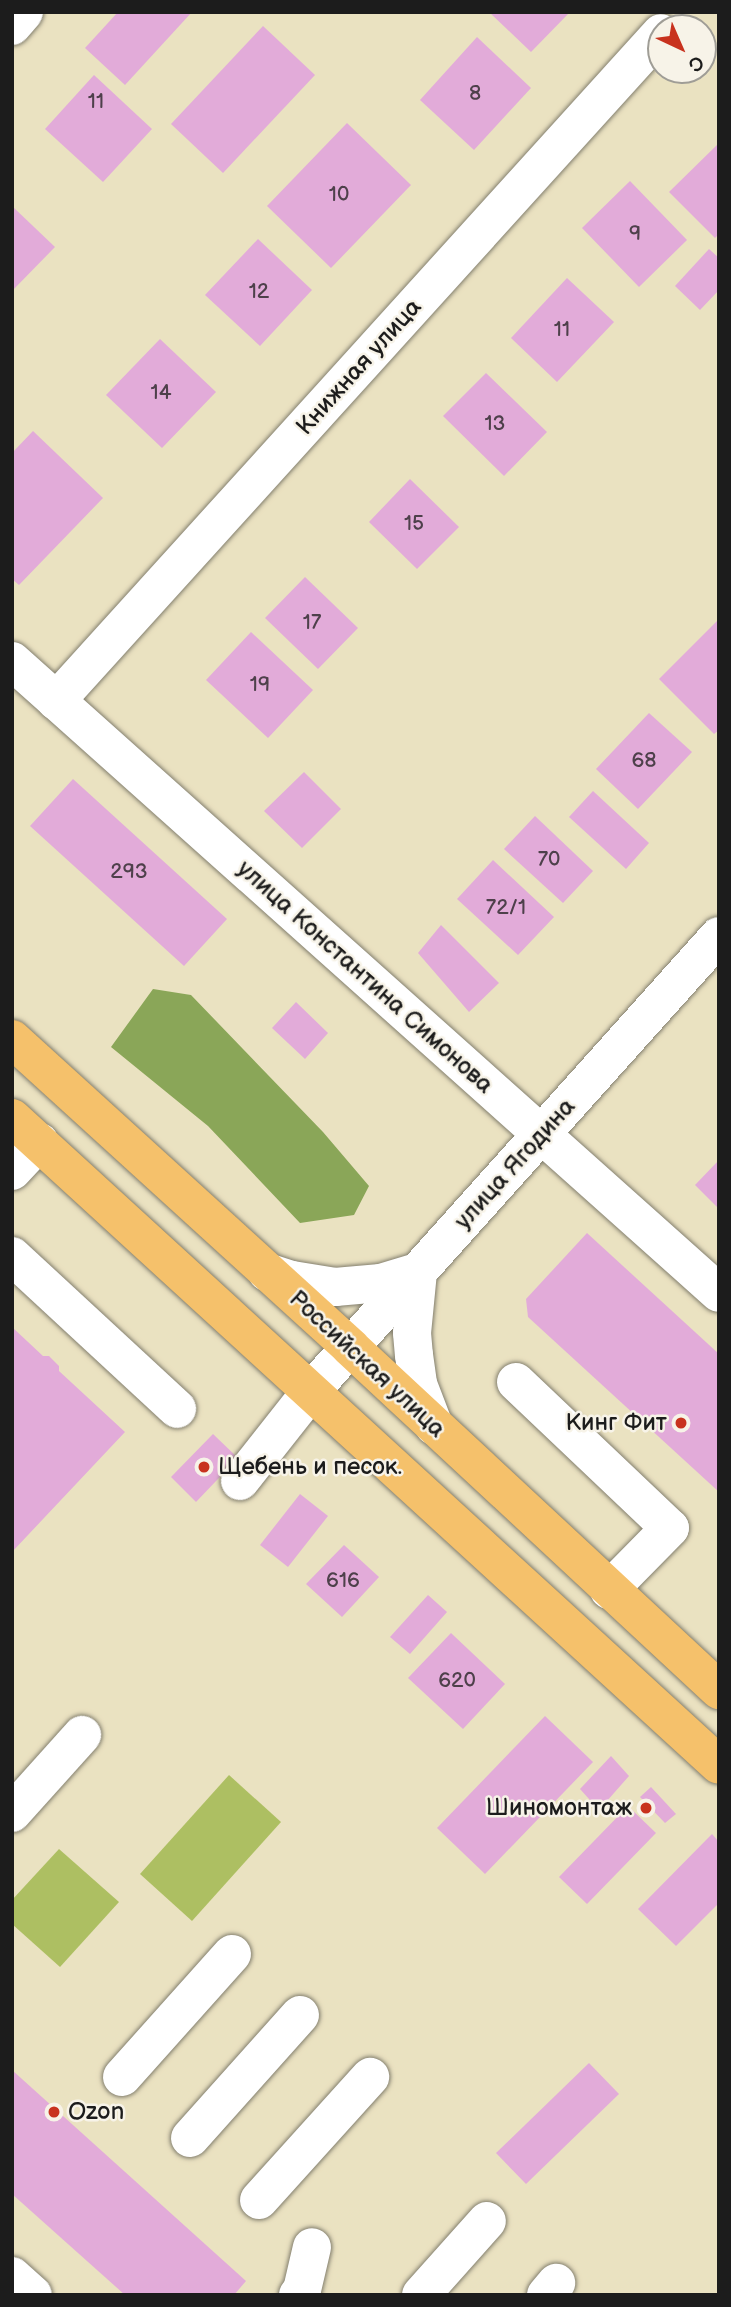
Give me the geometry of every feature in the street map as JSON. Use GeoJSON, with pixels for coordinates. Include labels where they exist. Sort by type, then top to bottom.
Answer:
{"type":"FeatureCollection","features":[{"type":"Feature","properties":{"kind":"main road","name":"Российская улица"},"geometry":{"type":"LineString","coordinates":[[12,1039],[350,1347],[719,1690]]}},
{"type":"Feature","properties":{"kind":"main road"},"geometry":{"type":"LineString","coordinates":[[25,1130],[719,1765]]}},
{"type":"Feature","properties":{"kind":"street"},"geometry":{"type":"LineString","coordinates":[[12,26],[24,12]]}},
{"type":"Feature","properties":{"kind":"street","name":"Книжная улица"},"geometry":{"type":"LineString","coordinates":[[57,701],[647,48]]}},
{"type":"Feature","properties":{"kind":"street","name":"улица Константина Симонова"},"geometry":{"type":"LineString","coordinates":[[12,661],[719,1293]]}},
{"type":"Feature","properties":{"kind":"street","name":"улица Ягодина"},"geometry":{"type":"LineString","coordinates":[[240,1481],[311,1391],[719,936]]}},
{"type":"Feature","properties":{"kind":"street"},"geometry":{"type":"LineString","coordinates":[[12,1171],[25,1130]]}},
{"type":"Feature","properties":{"kind":"street"},"geometry":{"type":"LineString","coordinates":[[12,1256],[177,1409]]}},
{"type":"Feature","properties":{"kind":"street"},"geometry":{"type":"LineString","coordinates":[[267,1272],[292,1280],[335,1287],[381,1283],[418,1272],[412,1333],[414,1355],[418,1384],[434,1426]]}},
{"type":"Feature","properties":{"kind":"street"},"geometry":{"type":"LineString","coordinates":[[516,1382],[670,1528],[609,1590]]}},
{"type":"Feature","properties":{"kind":"street"},"geometry":{"type":"LineString","coordinates":[[12,1813],[82,1735]]}},
{"type":"Feature","properties":{"kind":"street"},"geometry":{"type":"LineString","coordinates":[[122,2077],[232,1954]]}},
{"type":"Feature","properties":{"kind":"street"},"geometry":{"type":"LineString","coordinates":[[190,2138],[300,2015]]}},
{"type":"Feature","properties":{"kind":"street"},"geometry":{"type":"LineString","coordinates":[[259,2200],[370,2077]]}},
{"type":"Feature","properties":{"kind":"street"},"geometry":{"type":"LineString","coordinates":[[421,2295],[487,2221]]}},
{"type":"Feature","properties":{"kind":"street"},"geometry":{"type":"LineString","coordinates":[[298,2295],[302,2290],[312,2247]]}},
{"type":"Feature","properties":{"kind":"street"},"geometry":{"type":"LineString","coordinates":[[12,2276],[33,2295]]}},
{"type":"Feature","properties":{"kind":"green space"},"geometry":{"type":"Polygon","coordinates":[[[153,989],[191,995],[323,1132],[369,1186],[354,1215],[300,1223],[208,1126],[111,1047],[153,989]]]}},
{"type":"Feature","properties":{"kind":"green space"},"geometry":{"type":"Polygon","coordinates":[[[229,1775],[281,1822],[192,1921],[140,1874],[229,1775]]]}},
{"type":"Feature","properties":{"kind":"green space"},"geometry":{"type":"Polygon","coordinates":[[[59,1849],[119,1902],[60,1967],[12,1924],[12,1900],[59,1849]]]}},
{"type":"Feature","properties":{"kind":"building"},"geometry":{"type":"Polygon","coordinates":[[[118,12],[192,12],[125,85],[85,48],[118,12]]]}},
{"type":"Feature","properties":{"kind":"building"},"geometry":{"type":"Polygon","coordinates":[[[489,12],[570,12],[531,52],[489,12]]]}},
{"type":"Feature","properties":{"kind":"building"},"geometry":{"type":"Polygon","coordinates":[[[263,26],[315,75],[223,173],[171,124],[263,26]]]}},
{"type":"Feature","properties":{"kind":"building"},"geometry":{"type":"Polygon","coordinates":[[[477,37],[531,88],[474,150],[420,100],[477,37]]]}},
{"type":"Feature","properties":{"kind":"building"},"geometry":{"type":"Polygon","coordinates":[[[94,75],[152,129],[103,182],[45,129],[94,75]]]}},
{"type":"Feature","properties":{"kind":"building"},"geometry":{"type":"Polygon","coordinates":[[[347,123],[411,185],[331,268],[267,206],[347,123]]]}},
{"type":"Feature","properties":{"kind":"building"},"geometry":{"type":"Polygon","coordinates":[[[719,143],[719,234],[715,238],[669,192],[719,143]]]}},
{"type":"Feature","properties":{"kind":"building"},"geometry":{"type":"Polygon","coordinates":[[[630,181],[687,240],[639,287],[582,228],[630,181]]]}},
{"type":"Feature","properties":{"kind":"building"},"geometry":{"type":"Polygon","coordinates":[[[12,206],[55,247],[12,291],[12,206]]]}},
{"type":"Feature","properties":{"kind":"building"},"geometry":{"type":"Polygon","coordinates":[[[258,239],[312,290],[260,346],[205,295],[258,239]]]}},
{"type":"Feature","properties":{"kind":"building"},"geometry":{"type":"Polygon","coordinates":[[[709,249],[719,258],[719,290],[700,310],[675,286],[709,249]]]}},
{"type":"Feature","properties":{"kind":"building"},"geometry":{"type":"Polygon","coordinates":[[[567,278],[614,322],[557,382],[511,338],[567,278]]]}},
{"type":"Feature","properties":{"kind":"building"},"geometry":{"type":"Polygon","coordinates":[[[160,339],[216,392],[162,448],[106,395],[160,339]]]}},
{"type":"Feature","properties":{"kind":"building"},"geometry":{"type":"Polygon","coordinates":[[[486,373],[547,432],[504,476],[443,416],[486,373]]]}},
{"type":"Feature","properties":{"kind":"building"},"geometry":{"type":"Polygon","coordinates":[[[33,431],[103,498],[19,585],[12,579],[12,453],[33,431]]]}},
{"type":"Feature","properties":{"kind":"building"},"geometry":{"type":"Polygon","coordinates":[[[410,479],[459,527],[417,569],[369,522],[410,479]]]}},
{"type":"Feature","properties":{"kind":"building"},"geometry":{"type":"Polygon","coordinates":[[[305,577],[358,628],[318,669],[265,618],[305,577]]]}},
{"type":"Feature","properties":{"kind":"building"},"geometry":{"type":"Polygon","coordinates":[[[719,619],[719,730],[714,734],[659,679],[719,619]]]}},
{"type":"Feature","properties":{"kind":"building"},"geometry":{"type":"Polygon","coordinates":[[[251,632],[313,690],[268,738],[206,680],[251,632]]]}},
{"type":"Feature","properties":{"kind":"building"},"geometry":{"type":"Polygon","coordinates":[[[649,713],[692,752],[638,809],[596,769],[649,713]]]}},
{"type":"Feature","properties":{"kind":"building"},"geometry":{"type":"Polygon","coordinates":[[[304,772],[341,809],[302,848],[264,811],[304,772]]]}},
{"type":"Feature","properties":{"kind":"building"},"geometry":{"type":"Polygon","coordinates":[[[73,779],[227,919],[184,966],[30,826],[73,779]]]}},
{"type":"Feature","properties":{"kind":"building"},"geometry":{"type":"Polygon","coordinates":[[[593,791],[649,843],[626,869],[569,817],[593,791]]]}},
{"type":"Feature","properties":{"kind":"building"},"geometry":{"type":"Polygon","coordinates":[[[535,816],[593,871],[563,903],[504,849],[535,816]]]}},
{"type":"Feature","properties":{"kind":"building"},"geometry":{"type":"Polygon","coordinates":[[[493,860],[554,917],[518,955],[457,899],[493,860]]]}},
{"type":"Feature","properties":{"kind":"building"},"geometry":{"type":"Polygon","coordinates":[[[441,925],[499,983],[469,1012],[418,953],[441,925]]]}},
{"type":"Feature","properties":{"kind":"building"},"geometry":{"type":"Polygon","coordinates":[[[296,1002],[328,1033],[305,1059],[272,1028],[296,1002]]]}},
{"type":"Feature","properties":{"kind":"building"},"geometry":{"type":"Polygon","coordinates":[[[719,1160],[719,1209],[695,1185],[719,1160]]]}},
{"type":"Feature","properties":{"kind":"building","name":"Кинг Фит"},"geometry":{"type":"Polygon","coordinates":[[[587,1233],[719,1354],[719,1492],[528,1317],[526,1299],[587,1233]]]}},
{"type":"Feature","properties":{"kind":"building"},"geometry":{"type":"Polygon","coordinates":[[[12,1327],[43,1356],[49,1356],[59,1366],[59,1371],[125,1432],[12,1552],[12,1327]]]}},
{"type":"Feature","properties":{"kind":"building","name":"Щебень и песок."},"geometry":{"type":"Polygon","coordinates":[[[213,1434],[238,1458],[196,1502],[171,1477],[213,1434]]]}},
{"type":"Feature","properties":{"kind":"building"},"geometry":{"type":"Polygon","coordinates":[[[300,1494],[328,1516],[288,1567],[260,1545],[300,1494]]]}},
{"type":"Feature","properties":{"kind":"building"},"geometry":{"type":"Polygon","coordinates":[[[344,1545],[379,1577],[342,1617],[306,1584],[344,1545]]]}},
{"type":"Feature","properties":{"kind":"building"},"geometry":{"type":"Polygon","coordinates":[[[428,1595],[447,1612],[410,1654],[390,1637],[428,1595]]]}},
{"type":"Feature","properties":{"kind":"building"},"geometry":{"type":"Polygon","coordinates":[[[451,1633],[505,1684],[463,1729],[408,1678],[451,1633]]]}},
{"type":"Feature","properties":{"kind":"building"},"geometry":{"type":"Polygon","coordinates":[[[545,1716],[593,1762],[485,1874],[437,1828],[545,1716]]]}},
{"type":"Feature","properties":{"kind":"building"},"geometry":{"type":"Polygon","coordinates":[[[611,1756],[629,1776],[599,1810],[580,1789],[611,1756]]]}},
{"type":"Feature","properties":{"kind":"building"},"geometry":{"type":"Polygon","coordinates":[[[651,1787],[676,1814],[665,1823],[640,1797],[651,1787]]]}},
{"type":"Feature","properties":{"kind":"building"},"geometry":{"type":"Polygon","coordinates":[[[628,1806],[656,1833],[587,1904],[559,1877],[628,1806]]]}},
{"type":"Feature","properties":{"kind":"building"},"geometry":{"type":"Polygon","coordinates":[[[712,1834],[719,1842],[719,1903],[676,1946],[638,1909],[712,1834]]]}},
{"type":"Feature","properties":{"kind":"building"},"geometry":{"type":"Polygon","coordinates":[[[589,2063],[619,2094],[526,2184],[496,2153],[589,2063]]]}},
{"type":"Feature","properties":{"kind":"building"},"geometry":{"type":"Polygon","coordinates":[[[12,2070],[246,2281],[234,2295],[125,2295],[12,2194],[12,2070]]]}},
{"type":"Feature","properties":{"kind":"place","name":"Кинг Фит"},"geometry":{"type":"Point","coordinates":[681,1423]}},
{"type":"Feature","properties":{"kind":"place","name":"Щебень и песок."},"geometry":{"type":"Point","coordinates":[204,1467]}},
{"type":"Feature","properties":{"kind":"place","name":"Шиномонтаж"},"geometry":{"type":"Point","coordinates":[646,1808]}},
{"type":"Feature","properties":{"kind":"place","name":"Ozon"},"geometry":{"type":"Point","coordinates":[54,2112]}}]}
